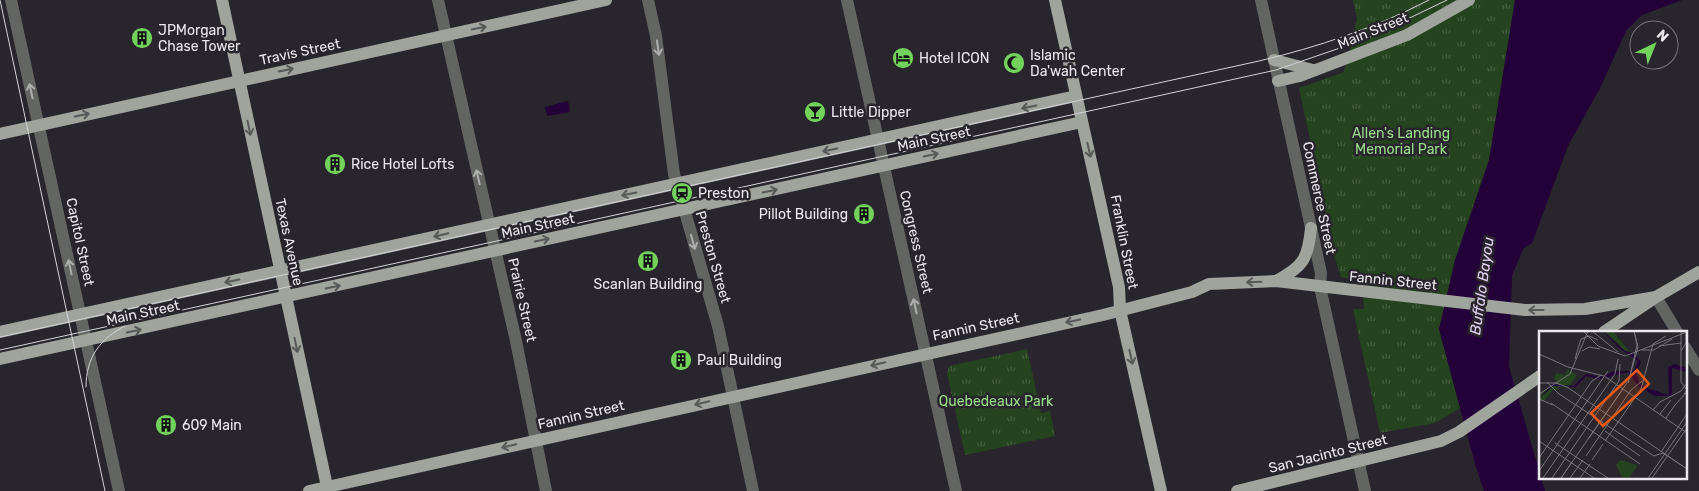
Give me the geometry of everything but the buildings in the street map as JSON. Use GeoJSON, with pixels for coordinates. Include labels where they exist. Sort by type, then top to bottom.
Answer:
{"type":"FeatureCollection","features":[{"type":"Feature","properties":{"kind":"main road","name":"Texas Avenue"},"geometry":{"type":"LineString","coordinates":[[222,0],[238,81],[328,489]]}},
{"type":"Feature","properties":{"kind":"main road","name":"Travis Street"},"geometry":{"type":"LineString","coordinates":[[0,134],[606,0]]}},
{"type":"Feature","properties":{"kind":"main road","name":"Franklin Street"},"geometry":{"type":"LineString","coordinates":[[1055,0],[1119,287],[1120,310],[1161,491]]}},
{"type":"Feature","properties":{"kind":"main road","name":"Main Street"},"geometry":{"type":"LineString","coordinates":[[1278,81],[1407,35],[1469,0]]}},
{"type":"Feature","properties":{"kind":"main road"},"geometry":{"type":"LineString","coordinates":[[1274,60],[1316,69]]}},
{"type":"Feature","properties":{"kind":"main road","name":"Main Street"},"geometry":{"type":"LineString","coordinates":[[0,332],[1076,96]]}},
{"type":"Feature","properties":{"kind":"main road","name":"Main Street"},"geometry":{"type":"LineString","coordinates":[[0,359],[1082,122]]}},
{"type":"Feature","properties":{"kind":"main road"},"geometry":{"type":"LineString","coordinates":[[1276,281],[1296,270],[1305,260],[1309,247],[1311,228]]}},
{"type":"Feature","properties":{"kind":"main road"},"geometry":{"type":"LineString","coordinates":[[1605,331],[1656,297],[1699,272]]}},
{"type":"Feature","properties":{"kind":"main road","name":"Fannin Street"},"geometry":{"type":"LineString","coordinates":[[310,491],[328,489],[535,440],[1120,310],[1192,292],[1209,284],[1276,281],[1525,310],[1585,308],[1656,297]]}},
{"type":"Feature","properties":{"kind":"main road","name":"San Jacinto Street"},"geometry":{"type":"LineString","coordinates":[[1237,491],[1426,445],[1459,432],[1539,377]]}},
{"type":"Feature","properties":{"kind":"street","name":"Capitol Street"},"geometry":{"type":"LineString","coordinates":[[11,0],[119,491]]}},
{"type":"Feature","properties":{"kind":"street","name":"Prairie Street"},"geometry":{"type":"LineString","coordinates":[[438,0],[516,341],[546,491]]}},
{"type":"Feature","properties":{"kind":"street","name":"Preston Street"},"geometry":{"type":"LineString","coordinates":[[648,0],[656,36],[676,184],[718,326],[735,396],[753,491]]}},
{"type":"Feature","properties":{"kind":"street","name":"Congress Street"},"geometry":{"type":"LineString","coordinates":[[846,0],[956,491]]}},
{"type":"Feature","properties":{"kind":"street","name":"Commerce Street"},"geometry":{"type":"LineString","coordinates":[[1261,0],[1321,273],[1320,287],[1364,491]]}},
{"type":"Feature","properties":{"kind":"street"},"geometry":{"type":"LineString","coordinates":[[1656,297],[1675,331]]}},
{"type":"Feature","properties":{"kind":"street"},"geometry":{"type":"LineString","coordinates":[[1686,349],[1699,370]]}},
{"type":"Feature","properties":{"kind":"green space","name":"Allen's Landing Memorial Park"},"geometry":{"type":"Polygon","coordinates":[[[1353,0],[1515,0],[1489,160],[1439,329],[1460,408],[1435,423],[1380,433],[1353,309],[1364,309],[1362,281],[1341,277],[1299,88],[1344,72],[1357,19],[1353,0]]]}},
{"type":"Feature","properties":{"kind":"green space","name":"Quebedeaux Park"},"geometry":{"type":"Polygon","coordinates":[[[1027,349],[1041,413],[1050,411],[1055,436],[965,455],[947,373],[949,366],[1027,349]]]}},
{"type":"Feature","properties":{"kind":"water","name":"Buffalo Bayou"},"geometry":{"type":"Polygon","coordinates":[[[1515,0],[1682,0],[1642,15],[1637,20],[1629,20],[1629,28],[1600,88],[1568,146],[1532,243],[1523,249],[1512,276],[1509,367],[1539,470],[1539,478],[1541,478],[1545,491],[1484,491],[1439,329],[1455,260],[1489,160],[1515,0]]]}},
{"type":"Feature","properties":{"kind":"water"},"geometry":{"type":"Polygon","coordinates":[[[568,101],[570,112],[547,116],[545,107],[568,101]]]}},
{"type":"Feature","properties":{"kind":"tram line"},"geometry":{"type":"LineString","coordinates":[[0,0],[105,491]]}},
{"type":"Feature","properties":{"kind":"tram line"},"geometry":{"type":"LineString","coordinates":[[0,337],[1259,61],[1303,50],[1346,36],[1429,0]]}},
{"type":"Feature","properties":{"kind":"tram line"},"geometry":{"type":"LineString","coordinates":[[0,350],[1276,70],[1366,39],[1447,0]]}},
{"type":"Feature","properties":{"kind":"tram line"},"geometry":{"type":"LineString","coordinates":[[86,387],[89,367],[96,350],[108,337],[125,326]]}},
{"type":"Feature","properties":{"kind":"place","name":"JPMorgan Chase Tower"},"geometry":{"type":"Point","coordinates":[142,38]}},
{"type":"Feature","properties":{"kind":"place","name":"Hotel ICON"},"geometry":{"type":"Point","coordinates":[903,58]}},
{"type":"Feature","properties":{"kind":"place","name":"Islamic Da'wah Center"},"geometry":{"type":"Point","coordinates":[1014,63]}},
{"type":"Feature","properties":{"kind":"place","name":"Little Dipper"},"geometry":{"type":"Point","coordinates":[815,112]}},
{"type":"Feature","properties":{"kind":"place","name":"Rice Hotel Lofts"},"geometry":{"type":"Point","coordinates":[335,164]}},
{"type":"Feature","properties":{"kind":"place","name":"Preston"},"geometry":{"type":"Point","coordinates":[682,193]}},
{"type":"Feature","properties":{"kind":"place","name":"Pillot Building"},"geometry":{"type":"Point","coordinates":[864,214]}},
{"type":"Feature","properties":{"kind":"place","name":"Scanlan Building"},"geometry":{"type":"Point","coordinates":[648,261]}},
{"type":"Feature","properties":{"kind":"place","name":"Paul Building"},"geometry":{"type":"Point","coordinates":[681,360]}},
{"type":"Feature","properties":{"kind":"place","name":"609 Main"},"geometry":{"type":"Point","coordinates":[166,425]}}]}
